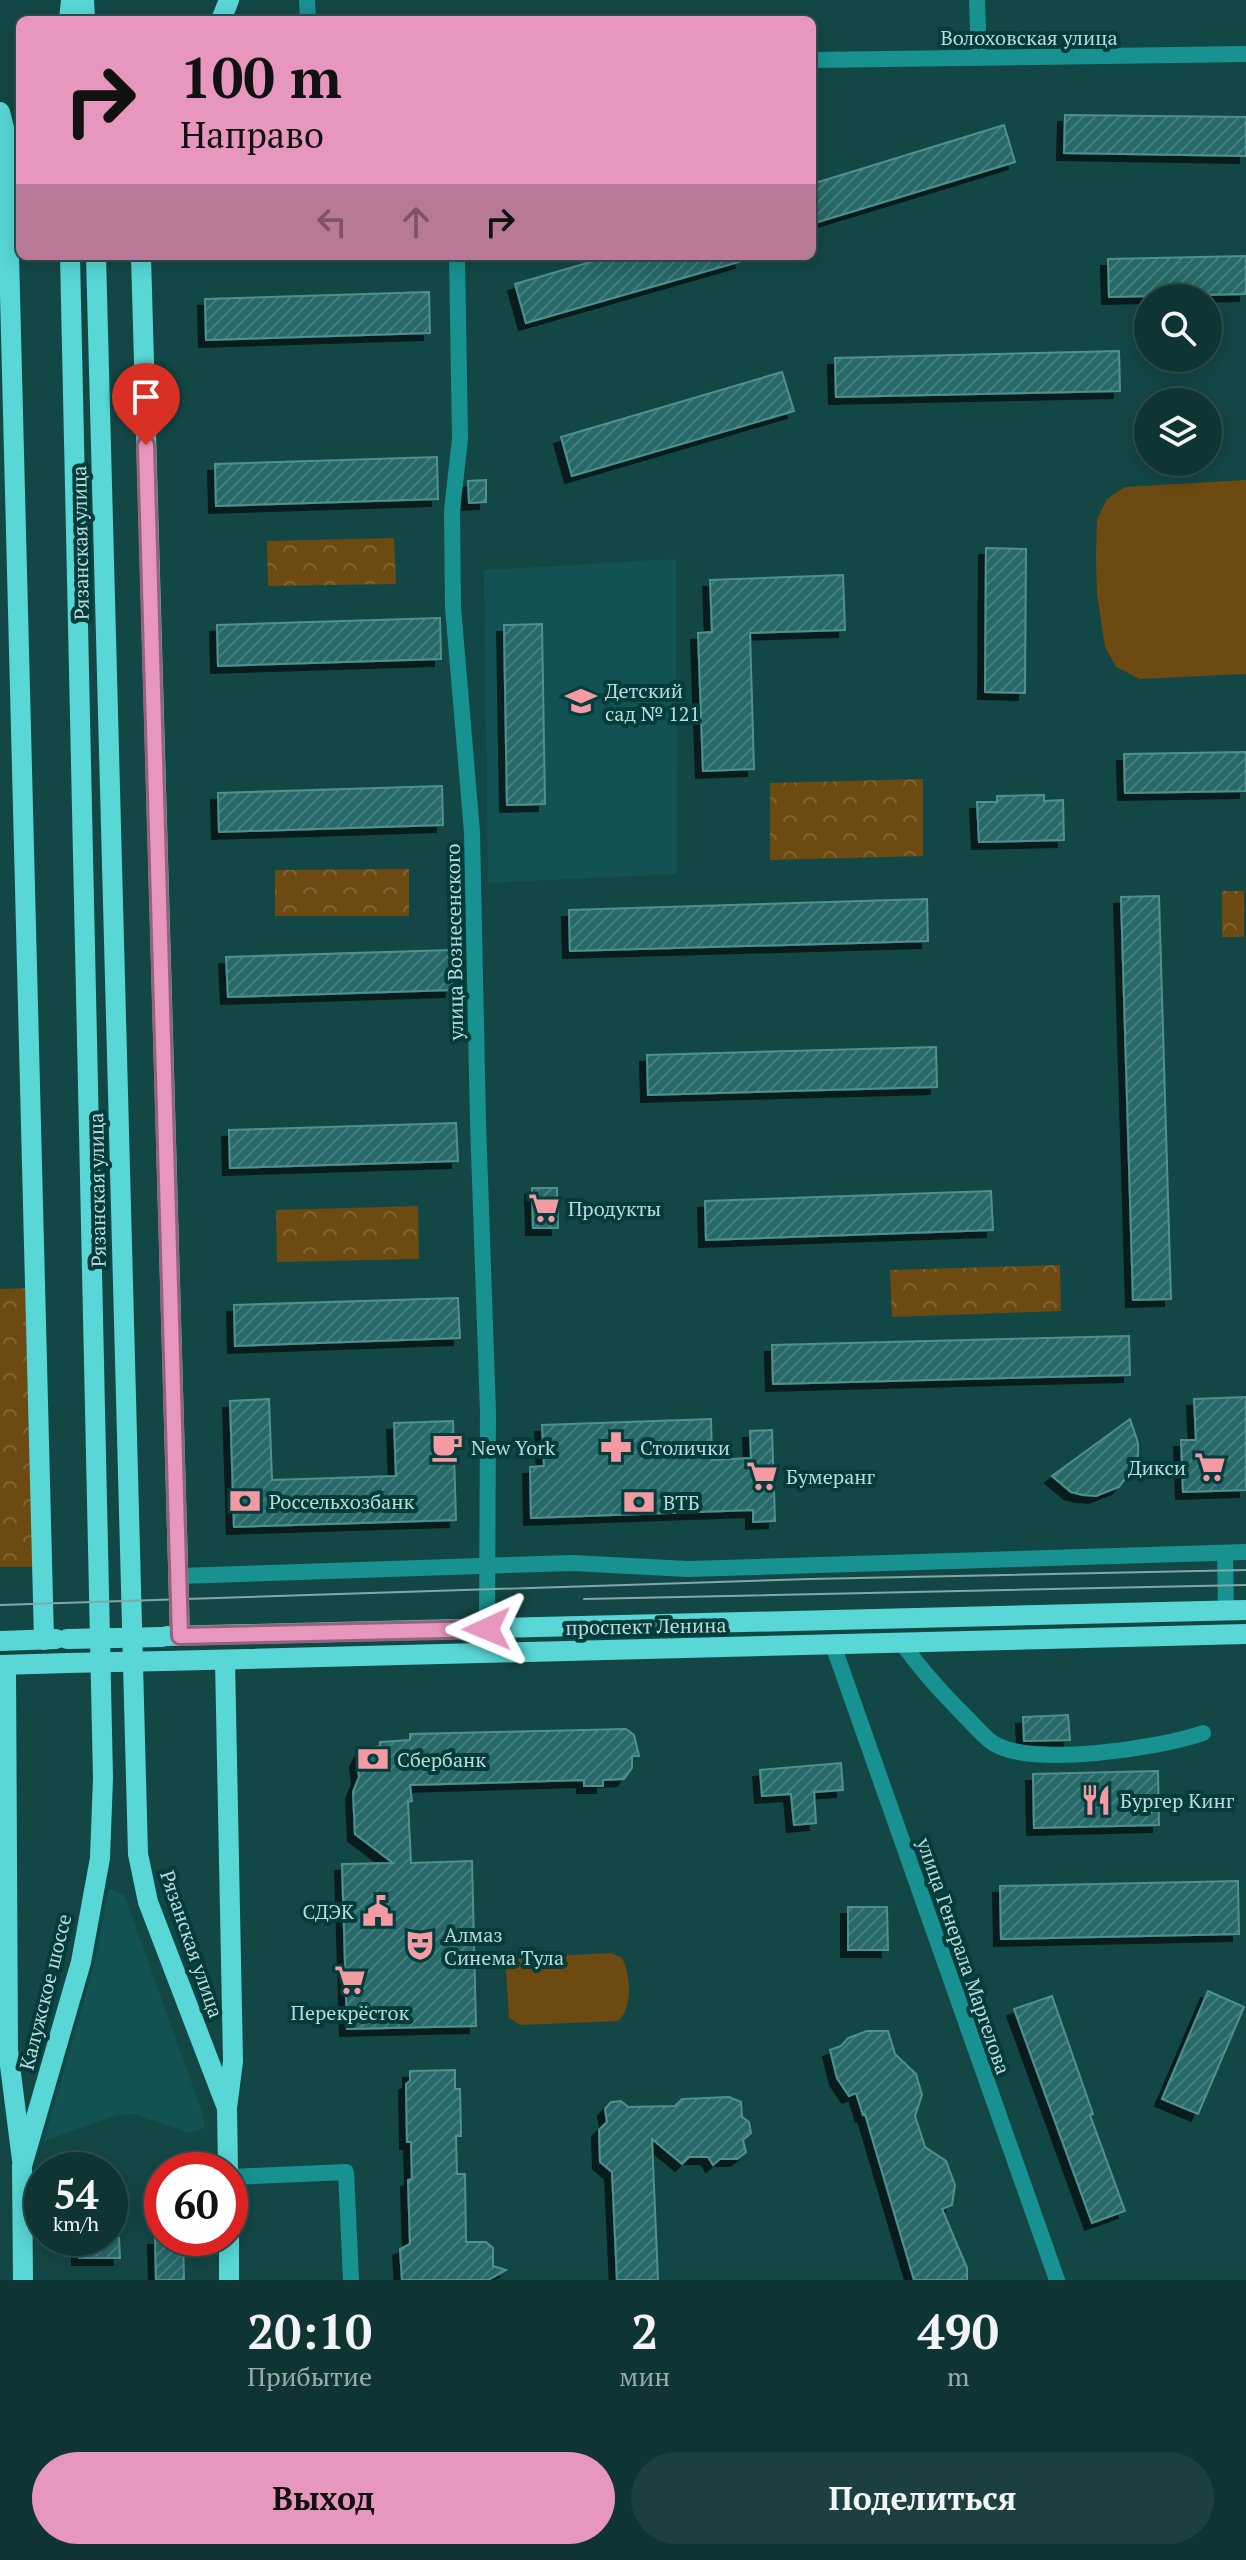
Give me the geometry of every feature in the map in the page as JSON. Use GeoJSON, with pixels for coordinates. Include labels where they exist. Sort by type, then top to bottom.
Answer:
{"type":"FeatureCollection","features":[{"type":"Feature","properties":{"kind":"main road"},"geometry":{"type":"LineString","coordinates":[[0,112],[6,136],[44,1640],[0,1641]]}},
{"type":"Feature","properties":{"kind":"main road","name":"Рязанская улица"},"geometry":{"type":"LineString","coordinates":[[70,260],[102,1762],[100,1858]]}},
{"type":"Feature","properties":{"kind":"main road","name":"Рязанская улица"},"geometry":{"type":"LineString","coordinates":[[96,260],[138,1854],[148,1902],[227,2108]]}},
{"type":"Feature","properties":{"kind":"main road"},"geometry":{"type":"LineString","coordinates":[[141,260],[179,1576],[171,1636]]}},
{"type":"Feature","properties":{"kind":"main road"},"geometry":{"type":"LineString","coordinates":[[1236,1610],[1237,1634]]}},
{"type":"Feature","properties":{"kind":"main road","name":"проспект Ленина"},"geometry":{"type":"LineString","coordinates":[[44,1640],[1236,1610]]}},
{"type":"Feature","properties":{"kind":"main road"},"geometry":{"type":"LineString","coordinates":[[826,1622],[833,1645]]}},
{"type":"Feature","properties":{"kind":"main road","name":"проспект Ленина"},"geometry":{"type":"LineString","coordinates":[[3,1665],[1237,1634]]}},
{"type":"Feature","properties":{"kind":"main road"},"geometry":{"type":"LineString","coordinates":[[225,1660],[233,2061],[227,2108],[228,2152]]}},
{"type":"Feature","properties":{"kind":"main road"},"geometry":{"type":"LineString","coordinates":[[3,1665],[8,2050],[22,2166]]}},
{"type":"Feature","properties":{"kind":"main road","name":"Калужское шоссе"},"geometry":{"type":"LineString","coordinates":[[23,2280],[22,2166],[81,1962],[100,1858]]}},
{"type":"Feature","properties":{"kind":"main road"},"geometry":{"type":"LineString","coordinates":[[229,2256],[229,2280]]}},
{"type":"Feature","properties":{"kind":"street"},"geometry":{"type":"LineString","coordinates":[[977,0],[979,56]]}},
{"type":"Feature","properties":{"kind":"street","name":"Волоховская улица"},"geometry":{"type":"LineString","coordinates":[[816,60],[1246,54]]}},
{"type":"Feature","properties":{"kind":"street","name":"улица Вознесенского"},"geometry":{"type":"LineString","coordinates":[[457,260],[460,439],[452,510],[453,607],[472,832],[488,1419],[487,1629]]}},
{"type":"Feature","properties":{"kind":"street"},"geometry":{"type":"LineString","coordinates":[[179,1576],[572,1563],[688,1569],[1246,1552]]}},
{"type":"Feature","properties":{"kind":"street"},"geometry":{"type":"LineString","coordinates":[[1225,1553],[1236,1610]]}},
{"type":"Feature","properties":{"kind":"street"},"geometry":{"type":"LineString","coordinates":[[902,1643],[925,1675],[992,1742],[1013,1752],[1044,1755],[1154,1747],[1203,1733]]}},
{"type":"Feature","properties":{"kind":"street","name":"улица Генерала Маргелова"},"geometry":{"type":"LineString","coordinates":[[833,1645],[1057,2280]]}},
{"type":"Feature","properties":{"kind":"street"},"geometry":{"type":"LineString","coordinates":[[248,2176],[346,2172],[351,2280]]}},
{"type":"Feature","properties":{"kind":"shaded area","name":"Детский сад № 121"},"geometry":{"type":"Polygon","coordinates":[[[676,559],[677,874],[488,883],[484,570],[676,559]]]}},
{"type":"Feature","properties":{"kind":"shaded area"},"geometry":{"type":"Polygon","coordinates":[[[109,1889],[124,1894],[205,2128],[189,2133],[136,2114],[117,2115],[44,2141],[95,1962],[109,1889]]]}},
{"type":"Feature","properties":{"kind":"green space"},"geometry":{"type":"Polygon","coordinates":[[[1246,480],[1246,674],[1140,679],[1116,667],[1105,647],[1097,594],[1097,519],[1107,499],[1125,487],[1246,480]]]}},
{"type":"Feature","properties":{"kind":"green space"},"geometry":{"type":"Polygon","coordinates":[[[394,538],[396,584],[268,586],[267,541],[394,538]]]}},
{"type":"Feature","properties":{"kind":"green space"},"geometry":{"type":"Polygon","coordinates":[[[923,779],[923,856],[770,860],[770,783],[923,779]]]}},
{"type":"Feature","properties":{"kind":"green space"},"geometry":{"type":"Polygon","coordinates":[[[409,869],[409,916],[275,916],[275,870],[409,869]]]}},
{"type":"Feature","properties":{"kind":"green space"},"geometry":{"type":"Polygon","coordinates":[[[1222,891],[1244,891],[1244,937],[1222,937],[1222,891]]]}},
{"type":"Feature","properties":{"kind":"green space"},"geometry":{"type":"Polygon","coordinates":[[[418,1206],[419,1259],[277,1262],[276,1210],[418,1206]]]}},
{"type":"Feature","properties":{"kind":"green space"},"geometry":{"type":"Polygon","coordinates":[[[1060,1265],[1061,1311],[892,1317],[890,1270],[1060,1265]]]}},
{"type":"Feature","properties":{"kind":"green space"},"geometry":{"type":"Polygon","coordinates":[[[30,1288],[37,1567],[0,1567],[0,1289],[30,1288]]]}},
{"type":"Feature","properties":{"kind":"green space"},"geometry":{"type":"Polygon","coordinates":[[[611,1953],[622,1958],[629,1982],[626,2008],[618,2021],[521,2025],[509,2018],[506,1970],[514,1958],[611,1953]]]}},
{"type":"Feature","properties":{"kind":"building"},"geometry":{"type":"Polygon","coordinates":[[[1065,115],[1246,117],[1246,156],[1064,153],[1065,115]]]}},
{"type":"Feature","properties":{"kind":"building"},"geometry":{"type":"Polygon","coordinates":[[[1004,125],[1015,162],[816,223],[816,183],[1004,125]]]}},
{"type":"Feature","properties":{"kind":"building"},"geometry":{"type":"Polygon","coordinates":[[[1246,256],[1246,294],[1222,295],[1222,284],[1134,284],[1134,296],[1109,297],[1108,259],[1246,256]]]}},
{"type":"Feature","properties":{"kind":"building"},"geometry":{"type":"Polygon","coordinates":[[[597,260],[742,261],[526,323],[515,284],[597,260]]]}},
{"type":"Feature","properties":{"kind":"building"},"geometry":{"type":"Polygon","coordinates":[[[429,292],[430,333],[206,340],[205,299],[429,292]]]}},
{"type":"Feature","properties":{"kind":"building"},"geometry":{"type":"Polygon","coordinates":[[[1119,351],[1120,391],[836,397],[835,358],[1119,351]]]}},
{"type":"Feature","properties":{"kind":"building"},"geometry":{"type":"Polygon","coordinates":[[[782,372],[794,411],[572,476],[561,437],[782,372]]]}},
{"type":"Feature","properties":{"kind":"building"},"geometry":{"type":"Polygon","coordinates":[[[437,457],[438,499],[216,506],[215,464],[437,457]]]}},
{"type":"Feature","properties":{"kind":"building"},"geometry":{"type":"Polygon","coordinates":[[[486,480],[486,502],[469,503],[468,481],[486,480]]]}},
{"type":"Feature","properties":{"kind":"building"},"geometry":{"type":"Polygon","coordinates":[[[986,548],[1026,549],[1025,693],[985,692],[986,548]]]}},
{"type":"Feature","properties":{"kind":"building"},"geometry":{"type":"Polygon","coordinates":[[[843,575],[845,630],[750,633],[754,769],[703,771],[698,633],[712,632],[710,580],[843,575]]]}},
{"type":"Feature","properties":{"kind":"building"},"geometry":{"type":"Polygon","coordinates":[[[440,618],[441,659],[218,666],[217,625],[440,618]]]}},
{"type":"Feature","properties":{"kind":"building"},"geometry":{"type":"Polygon","coordinates":[[[542,624],[545,804],[507,805],[504,625],[542,624]]]}},
{"type":"Feature","properties":{"kind":"building"},"geometry":{"type":"Polygon","coordinates":[[[1246,752],[1246,791],[1125,793],[1124,754],[1246,752]]]}},
{"type":"Feature","properties":{"kind":"building"},"geometry":{"type":"Polygon","coordinates":[[[442,786],[443,825],[219,832],[218,793],[442,786]]]}},
{"type":"Feature","properties":{"kind":"building"},"geometry":{"type":"Polygon","coordinates":[[[1044,795],[1044,801],[1063,800],[1064,840],[979,842],[977,802],[997,802],[997,796],[1044,795]]]}},
{"type":"Feature","properties":{"kind":"building"},"geometry":{"type":"Polygon","coordinates":[[[1159,896],[1171,1299],[1133,1300],[1121,897],[1159,896]]]}},
{"type":"Feature","properties":{"kind":"building"},"geometry":{"type":"Polygon","coordinates":[[[927,899],[928,941],[570,951],[569,910],[927,899]]]}},
{"type":"Feature","properties":{"kind":"building"},"geometry":{"type":"Polygon","coordinates":[[[450,950],[452,990],[228,997],[226,957],[450,950]]]}},
{"type":"Feature","properties":{"kind":"building"},"geometry":{"type":"Polygon","coordinates":[[[936,1047],[937,1087],[648,1095],[647,1055],[936,1047]]]}},
{"type":"Feature","properties":{"kind":"building"},"geometry":{"type":"Polygon","coordinates":[[[456,1123],[458,1161],[230,1168],[229,1130],[456,1123]]]}},
{"type":"Feature","properties":{"kind":"building"},"geometry":{"type":"Polygon","coordinates":[[[532,1188],[557,1188],[558,1228],[533,1228],[532,1188]]]}},
{"type":"Feature","properties":{"kind":"building"},"geometry":{"type":"Polygon","coordinates":[[[991,1191],[993,1230],[706,1240],[705,1201],[991,1191]]]}},
{"type":"Feature","properties":{"kind":"building"},"geometry":{"type":"Polygon","coordinates":[[[458,1298],[460,1338],[235,1346],[234,1305],[458,1298]]]}},
{"type":"Feature","properties":{"kind":"building"},"geometry":{"type":"Polygon","coordinates":[[[1129,1336],[1130,1375],[773,1384],[772,1345],[1129,1336]]]}},
{"type":"Feature","properties":{"kind":"building"},"geometry":{"type":"Polygon","coordinates":[[[1246,1397],[1246,1490],[1183,1492],[1181,1440],[1196,1440],[1194,1399],[1246,1397]]]}},
{"type":"Feature","properties":{"kind":"building"},"geometry":{"type":"Polygon","coordinates":[[[269,1399],[272,1480],[396,1476],[394,1423],[453,1421],[456,1520],[234,1527],[230,1401],[269,1399]]]}},
{"type":"Feature","properties":{"kind":"building"},"geometry":{"type":"Polygon","coordinates":[[[711,1419],[712,1460],[751,1458],[750,1431],[772,1430],[775,1521],[753,1522],[753,1510],[531,1518],[530,1467],[544,1466],[542,1425],[711,1419]]]}},
{"type":"Feature","properties":{"kind":"building"},"geometry":{"type":"Polygon","coordinates":[[[1130,1419],[1138,1443],[1138,1455],[1134,1467],[1119,1487],[1096,1496],[1083,1495],[1071,1492],[1052,1476],[1130,1419]]]}},
{"type":"Feature","properties":{"kind":"building"},"geometry":{"type":"Polygon","coordinates":[[[1068,1715],[1070,1740],[1024,1741],[1023,1717],[1068,1715]]]}},
{"type":"Feature","properties":{"kind":"building"},"geometry":{"type":"Polygon","coordinates":[[[626,1729],[634,1735],[639,1756],[632,1756],[632,1768],[624,1779],[603,1780],[603,1786],[584,1786],[584,1780],[410,1785],[411,1863],[472,1861],[476,2026],[347,2029],[342,1864],[393,1863],[355,1834],[353,1792],[359,1777],[357,1760],[362,1750],[380,1746],[380,1742],[410,1740],[410,1734],[626,1729]]]}},
{"type":"Feature","properties":{"kind":"building"},"geometry":{"type":"Polygon","coordinates":[[[841,1763],[843,1790],[814,1792],[816,1823],[794,1825],[791,1794],[762,1796],[760,1770],[841,1763]]]}},
{"type":"Feature","properties":{"kind":"building","name":"Бургер Кинг"},"geometry":{"type":"Polygon","coordinates":[[[1158,1771],[1159,1825],[1034,1828],[1033,1774],[1158,1771]]]}},
{"type":"Feature","properties":{"kind":"building"},"geometry":{"type":"Polygon","coordinates":[[[1238,1881],[1239,1934],[1001,1939],[1000,1886],[1238,1881]]]}},
{"type":"Feature","properties":{"kind":"building"},"geometry":{"type":"Polygon","coordinates":[[[848,1907],[887,1907],[888,1950],[848,1950],[848,1907]]]}},
{"type":"Feature","properties":{"kind":"building"},"geometry":{"type":"Polygon","coordinates":[[[1208,1991],[1244,2007],[1198,2114],[1162,2099],[1208,1991]]]}},
{"type":"Feature","properties":{"kind":"building"},"geometry":{"type":"Polygon","coordinates":[[[1052,1996],[1125,2211],[1092,2223],[1014,2009],[1052,1996]]]}},
{"type":"Feature","properties":{"kind":"building"},"geometry":{"type":"Polygon","coordinates":[[[867,2031],[888,2031],[895,2054],[916,2074],[922,2095],[915,2116],[925,2147],[946,2161],[955,2185],[952,2205],[942,2209],[967,2268],[967,2280],[914,2280],[865,2114],[856,2093],[849,2096],[837,2078],[830,2050],[841,2046],[848,2038],[867,2031]]]}},
{"type":"Feature","properties":{"kind":"building"},"geometry":{"type":"Polygon","coordinates":[[[455,2070],[455,2089],[460,2089],[461,2136],[456,2136],[457,2174],[465,2174],[466,2242],[486,2242],[493,2248],[493,2266],[506,2270],[488,2280],[402,2280],[400,2249],[410,2244],[408,2180],[412,2179],[411,2142],[407,2142],[406,2084],[410,2081],[410,2071],[455,2070]]]}},
{"type":"Feature","properties":{"kind":"building"},"geometry":{"type":"Polygon","coordinates":[[[729,2097],[741,2102],[742,2117],[749,2122],[751,2133],[743,2140],[746,2152],[737,2159],[720,2159],[713,2165],[708,2157],[689,2157],[682,2164],[652,2139],[658,2280],[617,2280],[612,2172],[600,2162],[599,2130],[607,2122],[605,2109],[611,2102],[621,2101],[628,2107],[675,2106],[682,2099],[729,2097]]]}},
{"type":"Feature","properties":{"kind":"building"},"geometry":{"type":"Polygon","coordinates":[[[120,2256],[120,2258],[79,2258],[120,2256]]]}},
{"type":"Feature","properties":{"kind":"building"},"geometry":{"type":"Polygon","coordinates":[[[155,2256],[183,2256],[184,2280],[156,2280],[155,2256]]]}},
{"type":"Feature","properties":{"kind":"tram line"},"geometry":{"type":"LineString","coordinates":[[0,1605],[809,1579],[1246,1570]]}},
{"type":"Feature","properties":{"kind":"tram line"},"geometry":{"type":"LineString","coordinates":[[584,1599],[1246,1585]]}},
{"type":"Feature","properties":{"kind":"place","name":"Детский сад № 121"},"geometry":{"type":"Point","coordinates":[581,701]}},
{"type":"Feature","properties":{"kind":"place","name":"Продукты"},"geometry":{"type":"Point","coordinates":[544,1208]}},
{"type":"Feature","properties":{"kind":"place","name":"New York"},"geometry":{"type":"Point","coordinates":[447,1447]}},
{"type":"Feature","properties":{"kind":"place","name":"Столички"},"geometry":{"type":"Point","coordinates":[616,1447]}},
{"type":"Feature","properties":{"kind":"place","name":"Дикси"},"geometry":{"type":"Point","coordinates":[1210,1467]}},
{"type":"Feature","properties":{"kind":"place","name":"Бумеранг"},"geometry":{"type":"Point","coordinates":[762,1476]}},
{"type":"Feature","properties":{"kind":"place","name":"Россельхозбанк"},"geometry":{"type":"Point","coordinates":[245,1501]}},
{"type":"Feature","properties":{"kind":"place","name":"ВТБ"},"geometry":{"type":"Point","coordinates":[639,1502]}},
{"type":"Feature","properties":{"kind":"place","name":"Сбербанк"},"geometry":{"type":"Point","coordinates":[373,1759]}},
{"type":"Feature","properties":{"kind":"place","name":"Бургер Кинг"},"geometry":{"type":"Point","coordinates":[1096,1800]}},
{"type":"Feature","properties":{"kind":"place","name":"СДЭК"},"geometry":{"type":"Point","coordinates":[378,1911]}},
{"type":"Feature","properties":{"kind":"place","name":"Алмаз Синема Тула"},"geometry":{"type":"Point","coordinates":[420,1945]}},
{"type":"Feature","properties":{"kind":"place","name":"Перекрёсток"},"geometry":{"type":"Point","coordinates":[350,1980]}},
{"type":"Feature","properties":{"kind":"route"},"geometry":{"type":"LineString","coordinates":[[146,445],[180,1636],[487,1629]]}}]}
